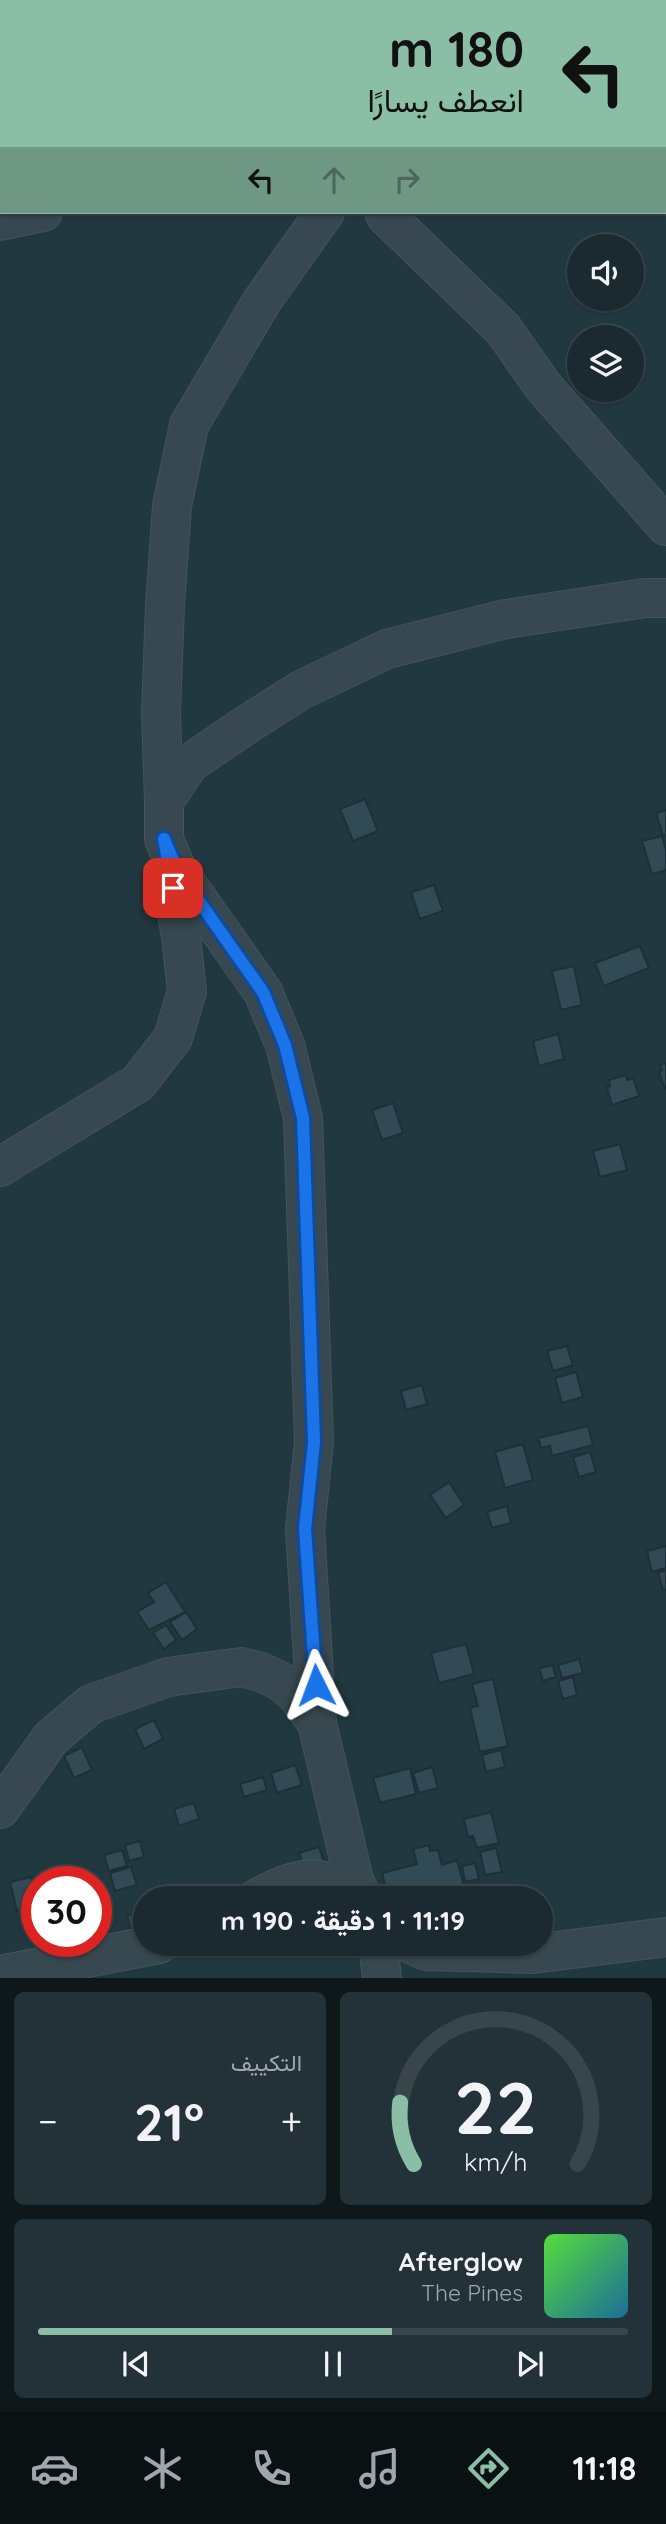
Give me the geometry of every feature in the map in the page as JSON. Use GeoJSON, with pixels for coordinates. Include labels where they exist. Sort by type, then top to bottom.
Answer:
{"type":"FeatureCollection","features":[{"type":"Feature","properties":{"kind":"street"},"geometry":{"type":"LineString","coordinates":[[0,220],[32,214]]}},
{"type":"Feature","properties":{"kind":"street"},"geometry":{"type":"LineString","coordinates":[[0,1167],[138,1083],[173,1038],[187,991],[181,937],[164,839],[161,713],[172,506],[189,425],[262,301],[324,214]]}},
{"type":"Feature","properties":{"kind":"street"},"geometry":{"type":"LineString","coordinates":[[386,214],[502,329],[543,386],[657,519],[666,526]]}},
{"type":"Feature","properties":{"kind":"street"},"geometry":{"type":"LineString","coordinates":[[164,801],[190,763],[235,732],[301,690],[387,649],[506,619],[645,598],[666,598]]}},
{"type":"Feature","properties":{"kind":"street"},"geometry":{"type":"LineString","coordinates":[[164,839],[177,870],[263,992],[285,1045],[303,1118],[314,1442],[305,1529],[317,1723],[357,1886]]}},
{"type":"Feature","properties":{"kind":"street"},"geometry":{"type":"LineString","coordinates":[[0,1809],[51,1738],[92,1704],[168,1677],[241,1667],[261,1672],[296,1693],[317,1723]]}},
{"type":"Feature","properties":{"kind":"street"},"geometry":{"type":"LineString","coordinates":[[280,1886],[315,1878],[339,1886]]}},
{"type":"Feature","properties":{"kind":"street"},"geometry":{"type":"LineString","coordinates":[[553,1951],[666,1937]]}},
{"type":"Feature","properties":{"kind":"street"},"geometry":{"type":"LineString","coordinates":[[0,1975],[133,1949]]}},
{"type":"Feature","properties":{"kind":"street"},"geometry":{"type":"LineString","coordinates":[[379,1956],[382,1978]]}},
{"type":"Feature","properties":{"kind":"building"},"geometry":{"type":"Polygon","coordinates":[[[365,799],[378,831],[353,841],[340,809],[365,799]]]}},
{"type":"Feature","properties":{"kind":"building"},"geometry":{"type":"Polygon","coordinates":[[[666,810],[666,835],[663,836],[656,813],[666,810]]]}},
{"type":"Feature","properties":{"kind":"building"},"geometry":{"type":"Polygon","coordinates":[[[662,836],[666,850],[666,870],[652,874],[642,841],[662,836]]]}},
{"type":"Feature","properties":{"kind":"building"},"geometry":{"type":"Polygon","coordinates":[[[434,885],[443,911],[420,919],[411,892],[434,885]]]}},
{"type":"Feature","properties":{"kind":"building"},"geometry":{"type":"Polygon","coordinates":[[[640,946],[649,968],[604,986],[595,963],[640,946]]]}},
{"type":"Feature","properties":{"kind":"building"},"geometry":{"type":"Polygon","coordinates":[[[574,966],[582,1005],[561,1010],[552,971],[574,966]]]}},
{"type":"Feature","properties":{"kind":"building"},"geometry":{"type":"Polygon","coordinates":[[[558,1034],[564,1059],[539,1066],[533,1041],[558,1034]]]}},
{"type":"Feature","properties":{"kind":"building"},"geometry":{"type":"Polygon","coordinates":[[[666,1063],[665,1089],[659,1072],[662,1070],[660,1065],[666,1063]]]}},
{"type":"Feature","properties":{"kind":"building"},"geometry":{"type":"Polygon","coordinates":[[[626,1075],[627,1080],[633,1078],[639,1096],[612,1105],[607,1087],[610,1086],[609,1080],[626,1075]]]}},
{"type":"Feature","properties":{"kind":"building"},"geometry":{"type":"Polygon","coordinates":[[[393,1103],[403,1133],[382,1140],[372,1110],[393,1103]]]}},
{"type":"Feature","properties":{"kind":"building"},"geometry":{"type":"Polygon","coordinates":[[[620,1144],[627,1170],[600,1177],[593,1151],[620,1144]]]}},
{"type":"Feature","properties":{"kind":"building"},"geometry":{"type":"Polygon","coordinates":[[[567,1346],[573,1365],[553,1371],[547,1351],[567,1346]]]}},
{"type":"Feature","properties":{"kind":"building"},"geometry":{"type":"Polygon","coordinates":[[[576,1372],[583,1397],[562,1403],[555,1378],[576,1372]]]}},
{"type":"Feature","properties":{"kind":"building"},"geometry":{"type":"Polygon","coordinates":[[[422,1385],[427,1404],[406,1410],[401,1391],[422,1385]]]}},
{"type":"Feature","properties":{"kind":"building"},"geometry":{"type":"Polygon","coordinates":[[[588,1426],[593,1445],[552,1456],[550,1446],[541,1448],[538,1438],[588,1426]]]}},
{"type":"Feature","properties":{"kind":"building"},"geometry":{"type":"Polygon","coordinates":[[[523,1444],[533,1480],[505,1488],[495,1452],[523,1444]]]}},
{"type":"Feature","properties":{"kind":"building"},"geometry":{"type":"Polygon","coordinates":[[[590,1452],[596,1472],[579,1477],[573,1457],[590,1452]]]}},
{"type":"Feature","properties":{"kind":"building"},"geometry":{"type":"Polygon","coordinates":[[[449,1482],[464,1505],[446,1518],[430,1495],[449,1482]]]}},
{"type":"Feature","properties":{"kind":"building"},"geometry":{"type":"Polygon","coordinates":[[[507,1506],[511,1523],[492,1528],[487,1512],[507,1506]]]}},
{"type":"Feature","properties":{"kind":"building"},"geometry":{"type":"Polygon","coordinates":[[[666,1546],[666,1568],[652,1572],[647,1551],[666,1546]]]}},
{"type":"Feature","properties":{"kind":"building"},"geometry":{"type":"Polygon","coordinates":[[[666,1571],[666,1590],[663,1590],[658,1572],[666,1571]]]}},
{"type":"Feature","properties":{"kind":"building"},"geometry":{"type":"Polygon","coordinates":[[[166,1582],[185,1612],[149,1630],[137,1612],[154,1602],[148,1593],[166,1582]]]}},
{"type":"Feature","properties":{"kind":"building"},"geometry":{"type":"Polygon","coordinates":[[[186,1612],[197,1629],[182,1640],[170,1622],[186,1612]]]}},
{"type":"Feature","properties":{"kind":"building"},"geometry":{"type":"Polygon","coordinates":[[[166,1625],[176,1640],[164,1649],[153,1633],[166,1625]]]}},
{"type":"Feature","properties":{"kind":"building"},"geometry":{"type":"Polygon","coordinates":[[[466,1644],[474,1674],[439,1683],[431,1653],[466,1644]]]}},
{"type":"Feature","properties":{"kind":"building"},"geometry":{"type":"Polygon","coordinates":[[[579,1659],[583,1673],[562,1678],[558,1665],[579,1659]]]}},
{"type":"Feature","properties":{"kind":"building"},"geometry":{"type":"Polygon","coordinates":[[[553,1665],[556,1677],[543,1681],[539,1668],[553,1665]]]}},
{"type":"Feature","properties":{"kind":"building"},"geometry":{"type":"Polygon","coordinates":[[[573,1677],[577,1695],[563,1699],[558,1681],[573,1677]]]}},
{"type":"Feature","properties":{"kind":"building"},"geometry":{"type":"Polygon","coordinates":[[[493,1679],[508,1746],[480,1752],[470,1708],[478,1706],[472,1684],[493,1679]]]}},
{"type":"Feature","properties":{"kind":"building"},"geometry":{"type":"Polygon","coordinates":[[[154,1720],[163,1739],[144,1749],[135,1729],[154,1720]]]}},
{"type":"Feature","properties":{"kind":"building"},"geometry":{"type":"Polygon","coordinates":[[[82,1747],[92,1770],[74,1778],[64,1756],[82,1747]]]}},
{"type":"Feature","properties":{"kind":"building"},"geometry":{"type":"Polygon","coordinates":[[[501,1750],[505,1767],[486,1772],[482,1755],[501,1750]]]}},
{"type":"Feature","properties":{"kind":"building"},"geometry":{"type":"Polygon","coordinates":[[[295,1765],[302,1785],[277,1793],[271,1773],[295,1765]]]}},
{"type":"Feature","properties":{"kind":"building"},"geometry":{"type":"Polygon","coordinates":[[[432,1767],[438,1788],[419,1793],[413,1773],[432,1767]]]}},
{"type":"Feature","properties":{"kind":"building"},"geometry":{"type":"Polygon","coordinates":[[[410,1768],[416,1794],[380,1803],[373,1778],[410,1768]]]}},
{"type":"Feature","properties":{"kind":"building"},"geometry":{"type":"Polygon","coordinates":[[[263,1777],[267,1790],[244,1797],[240,1784],[263,1777]]]}},
{"type":"Feature","properties":{"kind":"building"},"geometry":{"type":"Polygon","coordinates":[[[194,1803],[199,1819],[179,1826],[174,1809],[194,1803]]]}},
{"type":"Feature","properties":{"kind":"building"},"geometry":{"type":"Polygon","coordinates":[[[491,1812],[499,1843],[477,1848],[473,1836],[468,1837],[464,1819],[491,1812]]]}},
{"type":"Feature","properties":{"kind":"building"},"geometry":{"type":"Polygon","coordinates":[[[140,1841],[144,1857],[129,1861],[125,1845],[140,1841]]]}},
{"type":"Feature","properties":{"kind":"building"},"geometry":{"type":"Polygon","coordinates":[[[429,1845],[430,1851],[438,1850],[442,1865],[457,1860],[464,1886],[386,1886],[382,1873],[417,1864],[413,1849],[429,1845]]]}},
{"type":"Feature","properties":{"kind":"building"},"geometry":{"type":"Polygon","coordinates":[[[319,1847],[324,1862],[305,1869],[299,1853],[319,1847]]]}},
{"type":"Feature","properties":{"kind":"building"},"geometry":{"type":"Polygon","coordinates":[[[496,1848],[502,1872],[485,1875],[480,1852],[496,1848]]]}},
{"type":"Feature","properties":{"kind":"building"},"geometry":{"type":"Polygon","coordinates":[[[122,1850],[127,1866],[112,1870],[104,1855],[122,1850]]]}},
{"type":"Feature","properties":{"kind":"building"},"geometry":{"type":"Polygon","coordinates":[[[475,1863],[479,1879],[465,1882],[462,1866],[475,1863]]]}},
{"type":"Feature","properties":{"kind":"building"},"geometry":{"type":"Polygon","coordinates":[[[131,1867],[137,1885],[115,1891],[112,1872],[131,1867]]]}},
{"type":"Feature","properties":{"kind":"building"},"geometry":{"type":"Polygon","coordinates":[[[21,1879],[21,1910],[17,1911],[10,1882],[21,1879]]]}},
{"type":"Feature","properties":{"kind":"building"},"geometry":{"type":"Polygon","coordinates":[[[133,1914],[133,1937],[127,1916],[133,1914]]]}},
{"type":"Feature","properties":{"kind":"route"},"geometry":{"type":"LineString","coordinates":[[173,888],[164,839],[177,870],[263,992],[285,1045],[303,1118],[314,1442],[305,1529],[316,1685]]}}]}
